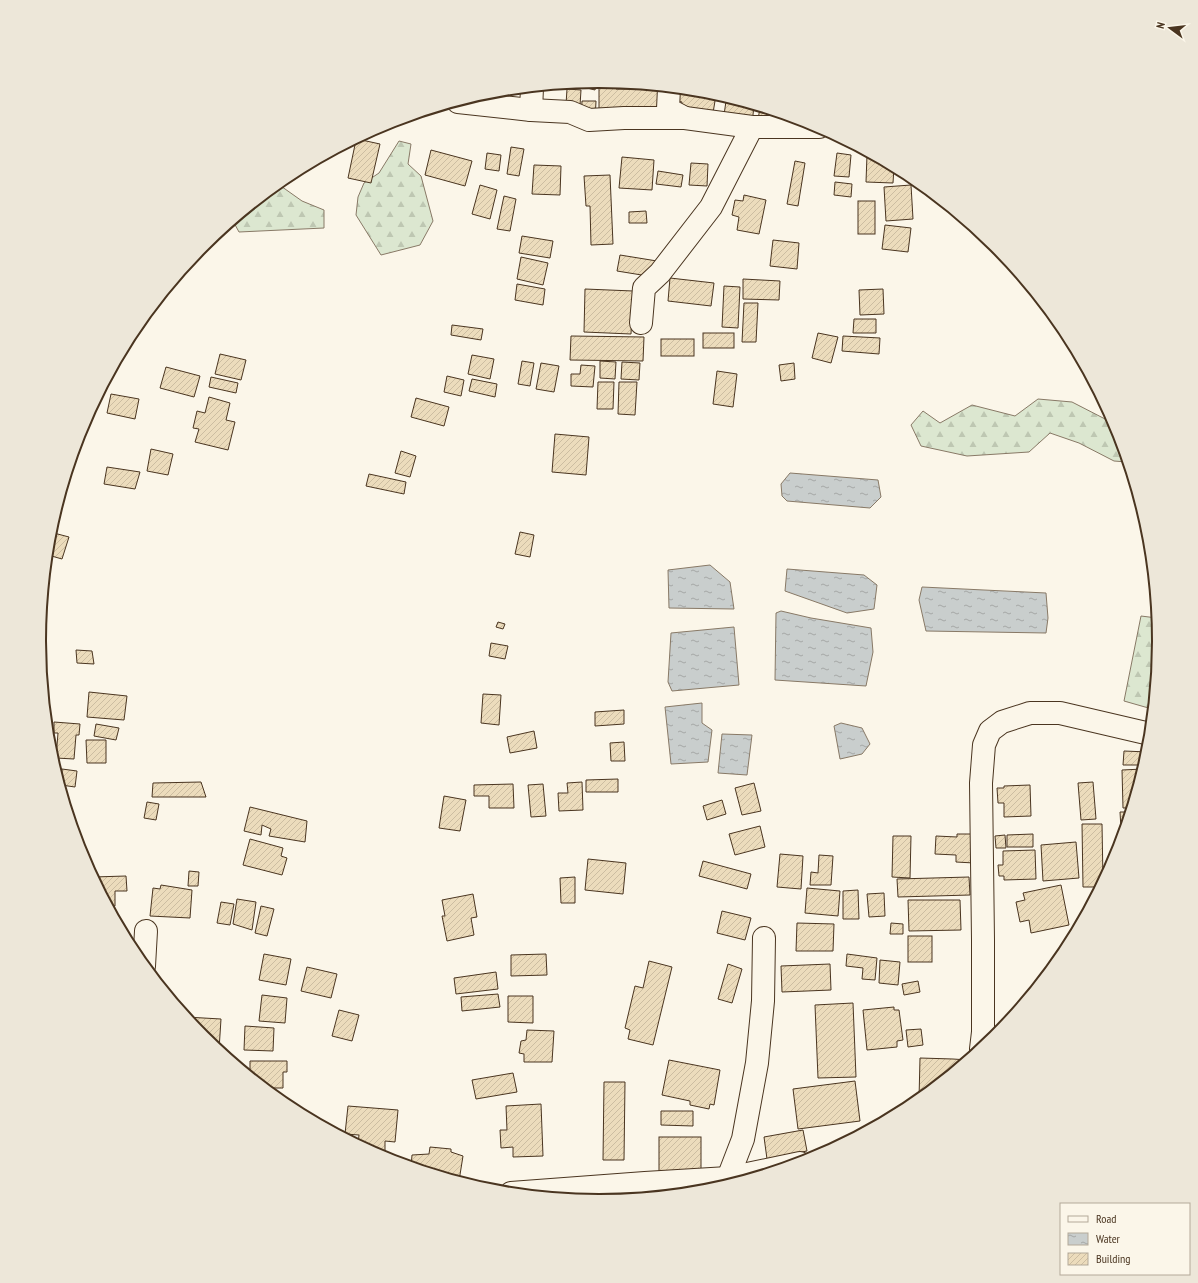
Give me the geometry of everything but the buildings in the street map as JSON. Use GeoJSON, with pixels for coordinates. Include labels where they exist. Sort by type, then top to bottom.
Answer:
{"type":"FeatureCollection","features":[{"type":"Feature","properties":{"kind":"street"},"geometry":{"type":"LineString","coordinates":[[531,110],[532,93]]}},
{"type":"Feature","properties":{"kind":"street"},"geometry":{"type":"LineString","coordinates":[[668,93],[668,109],[684,118]]}},
{"type":"Feature","properties":{"kind":"street"},"geometry":{"type":"LineString","coordinates":[[471,103],[531,110],[570,112],[590,120],[624,118],[684,118],[752,127],[801,127]]}},
{"type":"Feature","properties":{"kind":"street"},"geometry":{"type":"LineString","coordinates":[[641,323],[644,288],[660,273],[711,207],[752,127]]}},
{"type":"Feature","properties":{"kind":"street"},"geometry":{"type":"LineString","coordinates":[[982,1040],[983,940],[981,783],[984,745],[990,731],[1002,722],[1030,713],[1060,713],[1144,733]]}},
{"type":"Feature","properties":{"kind":"street"},"geometry":{"type":"LineString","coordinates":[[145,957],[146,931]]}},
{"type":"Feature","properties":{"kind":"street"},"geometry":{"type":"LineString","coordinates":[[729,1179],[743,1139],[757,1063],[764,1001],[764,938]]}},
{"type":"Feature","properties":{"kind":"street"},"geometry":{"type":"LineString","coordinates":[[538,1191],[645,1183],[715,1182]]}},
{"type":"Feature","properties":{"kind":"green space"},"geometry":{"type":"Polygon","coordinates":[[[399,141],[411,144],[408,164],[421,176],[433,221],[420,245],[381,255],[356,215],[358,197],[364,183],[379,173],[399,141]]]}},
{"type":"Feature","properties":{"kind":"green space"},"geometry":{"type":"Polygon","coordinates":[[[284,188],[302,201],[324,210],[324,228],[239,232],[235,225],[284,188]]]}},
{"type":"Feature","properties":{"kind":"green space"},"geometry":{"type":"Polygon","coordinates":[[[1038,399],[1072,402],[1105,419],[1122,462],[1114,461],[1079,443],[1050,433],[1029,452],[967,456],[921,446],[911,425],[923,411],[940,423],[972,405],[1015,416],[1038,399]]]}},
{"type":"Feature","properties":{"kind":"green space"},"geometry":{"type":"Polygon","coordinates":[[[1141,616],[1151,617],[1151,678],[1148,708],[1124,701],[1141,616]]]}},
{"type":"Feature","properties":{"kind":"water"},"geometry":{"type":"Polygon","coordinates":[[[790,473],[878,480],[881,497],[870,508],[787,501],[782,496],[781,484],[790,473]]]}},
{"type":"Feature","properties":{"kind":"water"},"geometry":{"type":"Polygon","coordinates":[[[710,565],[730,582],[734,609],[669,608],[668,570],[710,565]]]}},
{"type":"Feature","properties":{"kind":"water"},"geometry":{"type":"Polygon","coordinates":[[[787,569],[864,575],[877,585],[874,609],[847,613],[785,591],[787,569]]]}},
{"type":"Feature","properties":{"kind":"water"},"geometry":{"type":"Polygon","coordinates":[[[922,587],[1046,593],[1048,618],[1046,633],[926,631],[919,600],[922,587]]]}},
{"type":"Feature","properties":{"kind":"water"},"geometry":{"type":"Polygon","coordinates":[[[781,611],[811,618],[871,628],[873,652],[866,686],[775,680],[776,613],[781,611]]]}},
{"type":"Feature","properties":{"kind":"water"},"geometry":{"type":"Polygon","coordinates":[[[734,627],[739,685],[672,691],[668,682],[671,633],[734,627]]]}},
{"type":"Feature","properties":{"kind":"water"},"geometry":{"type":"Polygon","coordinates":[[[702,703],[702,723],[712,730],[708,762],[671,764],[665,707],[702,703]]]}},
{"type":"Feature","properties":{"kind":"water"},"geometry":{"type":"Polygon","coordinates":[[[841,723],[862,728],[870,744],[862,754],[840,759],[834,726],[841,723]]]}},
{"type":"Feature","properties":{"kind":"water"},"geometry":{"type":"Polygon","coordinates":[[[722,734],[752,735],[747,775],[718,773],[722,734]]]}}]}
